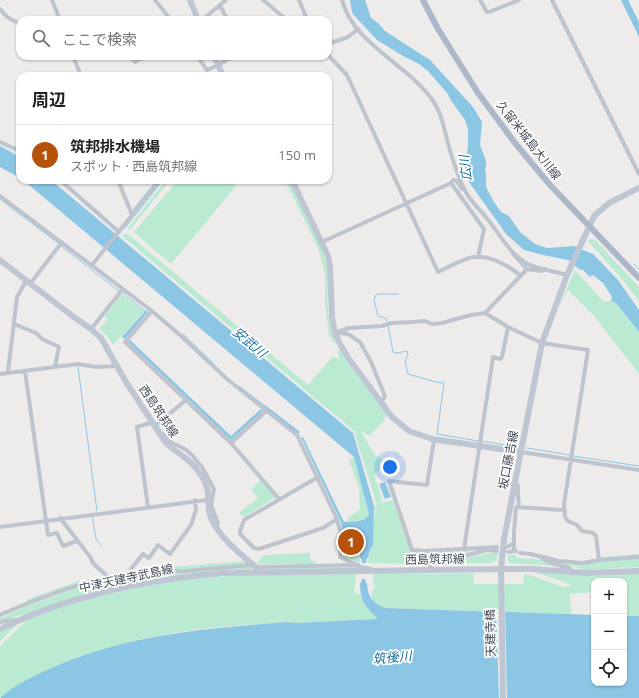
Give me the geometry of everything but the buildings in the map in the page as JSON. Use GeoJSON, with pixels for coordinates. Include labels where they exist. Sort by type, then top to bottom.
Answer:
{"type":"FeatureCollection","features":[{"type":"Feature","properties":{"kind":"main road"},"geometry":{"type":"LineString","coordinates":[[190,0],[196,16]]}},
{"type":"Feature","properties":{"kind":"main road","name":"久留米城島大川線"},"geometry":{"type":"LineString","coordinates":[[423,0],[438,29],[478,93],[550,185],[639,278]]}},
{"type":"Feature","properties":{"kind":"main road"},"geometry":{"type":"LineString","coordinates":[[216,60],[222,72]]}},
{"type":"Feature","properties":{"kind":"main road"},"geometry":{"type":"LineString","coordinates":[[294,184],[322,242],[330,267],[332,317],[335,333],[348,359],[392,417],[410,431],[434,440],[521,452]]}},
{"type":"Feature","properties":{"kind":"main road","name":"坂口藤吉線"},"geometry":{"type":"LineString","coordinates":[[500,569],[504,539],[542,343],[567,274],[594,216],[603,207],[639,188]]}},
{"type":"Feature","properties":{"kind":"main road","name":"西島筑邦線"},"geometry":{"type":"LineString","coordinates":[[0,260],[91,329],[105,342],[117,366],[159,432],[171,448],[190,461],[199,472],[207,487],[207,500],[210,517],[216,526],[233,547],[262,572],[500,569]]}},
{"type":"Feature","properties":{"kind":"main road"},"geometry":{"type":"LineString","coordinates":[[500,569],[530,569],[573,573],[639,571]]}},
{"type":"Feature","properties":{"kind":"main road","name":"天建寺橋"},"geometry":{"type":"LineString","coordinates":[[500,569],[503,698]]}},
{"type":"Feature","properties":{"kind":"main road","name":"中津天建寺武島線"},"geometry":{"type":"LineString","coordinates":[[0,629],[18,620],[55,606],[87,596],[129,586],[190,576],[222,573],[262,572]]}},
{"type":"Feature","properties":{"kind":"street"},"geometry":{"type":"LineString","coordinates":[[52,0],[58,16]]}},
{"type":"Feature","properties":{"kind":"street"},"geometry":{"type":"LineString","coordinates":[[155,0],[168,16]]}},
{"type":"Feature","properties":{"kind":"street"},"geometry":{"type":"LineString","coordinates":[[207,16],[226,0]]}},
{"type":"Feature","properties":{"kind":"street"},"geometry":{"type":"LineString","coordinates":[[263,0],[282,16]]}},
{"type":"Feature","properties":{"kind":"street"},"geometry":{"type":"LineString","coordinates":[[299,0],[306,16]]}},
{"type":"Feature","properties":{"kind":"street"},"geometry":{"type":"LineString","coordinates":[[342,0],[348,16],[367,40],[415,80],[436,105],[443,122],[452,157],[466,192]]}},
{"type":"Feature","properties":{"kind":"street"},"geometry":{"type":"LineString","coordinates":[[480,0],[486,12],[489,12],[519,0]]}},
{"type":"Feature","properties":{"kind":"street"},"geometry":{"type":"LineString","coordinates":[[552,0],[639,174]]}},
{"type":"Feature","properties":{"kind":"street"},"geometry":{"type":"LineString","coordinates":[[220,6],[226,16]]}},
{"type":"Feature","properties":{"kind":"street"},"geometry":{"type":"LineString","coordinates":[[0,9],[7,17],[16,22]]}},
{"type":"Feature","properties":{"kind":"street"},"geometry":{"type":"LineString","coordinates":[[332,43],[348,37],[358,29]]}},
{"type":"Feature","properties":{"kind":"street"},"geometry":{"type":"LineString","coordinates":[[332,59],[347,75],[438,272],[468,258],[478,257],[500,262],[510,267],[521,276]]}},
{"type":"Feature","properties":{"kind":"street"},"geometry":{"type":"LineString","coordinates":[[75,60],[80,72]]}},
{"type":"Feature","properties":{"kind":"street"},"geometry":{"type":"LineString","coordinates":[[200,60],[207,70],[226,60]]}},
{"type":"Feature","properties":{"kind":"street"},"geometry":{"type":"LineString","coordinates":[[0,142],[16,149]]}},
{"type":"Feature","properties":{"kind":"street"},"geometry":{"type":"LineString","coordinates":[[322,242],[406,205],[451,183],[454,180],[466,192],[512,250],[526,263],[567,274]]}},
{"type":"Feature","properties":{"kind":"street"},"geometry":{"type":"LineString","coordinates":[[451,183],[484,229],[478,257]]}},
{"type":"Feature","properties":{"kind":"street"},"geometry":{"type":"LineString","coordinates":[[64,184],[118,233]]}},
{"type":"Feature","properties":{"kind":"street"},"geometry":{"type":"LineString","coordinates":[[120,184],[132,215]]}},
{"type":"Feature","properties":{"kind":"street"},"geometry":{"type":"LineString","coordinates":[[92,265],[157,184]]}},
{"type":"Feature","properties":{"kind":"street"},"geometry":{"type":"LineString","coordinates":[[0,196],[152,311],[182,336],[227,379],[299,437],[337,519],[340,534],[340,557],[373,571]]}},
{"type":"Feature","properties":{"kind":"street"},"geometry":{"type":"LineString","coordinates":[[8,372],[17,297],[62,242]]}},
{"type":"Feature","properties":{"kind":"street"},"geometry":{"type":"LineString","coordinates":[[512,250],[516,259],[527,269],[542,271],[546,269]]}},
{"type":"Feature","properties":{"kind":"street"},"geometry":{"type":"LineString","coordinates":[[335,333],[349,328],[382,326],[392,323],[425,321],[432,324],[442,323],[471,315],[485,313],[527,269]]}},
{"type":"Feature","properties":{"kind":"street"},"geometry":{"type":"LineString","coordinates":[[91,329],[124,289]]}},
{"type":"Feature","properties":{"kind":"street"},"geometry":{"type":"LineString","coordinates":[[152,311],[125,342],[231,443],[279,499]]}},
{"type":"Feature","properties":{"kind":"street"},"geometry":{"type":"LineString","coordinates":[[485,313],[508,327],[542,343],[588,350],[565,495],[565,517],[568,521],[577,525],[582,531],[593,533],[596,536],[600,560]]}},
{"type":"Feature","properties":{"kind":"street"},"geometry":{"type":"LineString","coordinates":[[14,324],[36,333],[42,339],[59,348],[55,366]]}},
{"type":"Feature","properties":{"kind":"street"},"geometry":{"type":"LineString","coordinates":[[464,549],[493,357],[500,359],[502,357],[508,327]]}},
{"type":"Feature","properties":{"kind":"street"},"geometry":{"type":"LineString","coordinates":[[335,333],[348,334],[360,342],[371,362],[385,396],[381,403]]}},
{"type":"Feature","properties":{"kind":"street"},"geometry":{"type":"LineString","coordinates":[[0,374],[78,364],[96,368],[117,366]]}},
{"type":"Feature","properties":{"kind":"street"},"geometry":{"type":"LineString","coordinates":[[26,371],[48,534],[58,534],[63,546],[77,541]]}},
{"type":"Feature","properties":{"kind":"street"},"geometry":{"type":"LineString","coordinates":[[148,507],[137,427],[154,424],[186,400]]}},
{"type":"Feature","properties":{"kind":"street"},"geometry":{"type":"LineString","coordinates":[[231,443],[266,411]]}},
{"type":"Feature","properties":{"kind":"street"},"geometry":{"type":"LineString","coordinates":[[159,432],[164,434],[172,443],[185,449],[192,455],[205,472],[214,489],[211,505],[218,523],[216,526]]}},
{"type":"Feature","properties":{"kind":"street"},"geometry":{"type":"LineString","coordinates":[[429,570],[432,564],[487,550],[497,549],[412,550],[389,481],[427,485],[434,440]]}},
{"type":"Feature","properties":{"kind":"street"},"geometry":{"type":"LineString","coordinates":[[521,452],[571,456],[639,470]]}},
{"type":"Feature","properties":{"kind":"street"},"geometry":{"type":"LineString","coordinates":[[318,478],[244,520],[240,534],[254,548],[259,549],[323,528],[337,519]]}},
{"type":"Feature","properties":{"kind":"street"},"geometry":{"type":"LineString","coordinates":[[515,484],[518,485],[519,507]]}},
{"type":"Feature","properties":{"kind":"street"},"geometry":{"type":"LineString","coordinates":[[0,528],[60,518],[195,500],[207,500]]}},
{"type":"Feature","properties":{"kind":"street"},"geometry":{"type":"LineString","coordinates":[[130,573],[131,569],[143,554],[149,558],[158,545],[170,554],[191,525],[196,510],[195,500]]}},
{"type":"Feature","properties":{"kind":"street"},"geometry":{"type":"LineString","coordinates":[[514,551],[516,507],[562,510],[565,512]]}},
{"type":"Feature","properties":{"kind":"street"},"geometry":{"type":"LineString","coordinates":[[60,518],[90,558],[93,565],[106,574],[108,578]]}},
{"type":"Feature","properties":{"kind":"street"},"geometry":{"type":"LineString","coordinates":[[514,543],[508,549],[569,568],[573,573]]}},
{"type":"Feature","properties":{"kind":"street"},"geometry":{"type":"LineString","coordinates":[[520,553],[559,561],[583,563],[639,557]]}},
{"type":"Feature","properties":{"kind":"street"},"geometry":{"type":"LineString","coordinates":[[0,616],[64,590],[130,573],[154,570],[168,571],[250,565],[358,565]]}},
{"type":"Feature","properties":{"kind":"street"},"geometry":{"type":"LineString","coordinates":[[0,622],[18,620]]}},
{"type":"Feature","properties":{"kind":"green space"},"geometry":{"type":"Polygon","coordinates":[[[163,184],[167,184],[130,230],[127,229],[163,184]]]}},
{"type":"Feature","properties":{"kind":"green space"},"geometry":{"type":"Polygon","coordinates":[[[175,184],[234,184],[236,186],[171,264],[134,232],[175,184]]]}},
{"type":"Feature","properties":{"kind":"green space"},"geometry":{"type":"Polygon","coordinates":[[[287,184],[291,184],[321,247],[327,266],[328,313],[335,343],[329,335],[325,304],[325,273],[318,248],[287,184]]]}},
{"type":"Feature","properties":{"kind":"green space"},"geometry":{"type":"Polygon","coordinates":[[[124,234],[129,235],[308,385],[333,356],[340,360],[337,351],[340,350],[353,370],[387,414],[384,418],[385,420],[369,436],[360,430],[375,455],[384,461],[384,467],[374,475],[382,498],[380,503],[393,500],[411,553],[474,550],[423,564],[368,563],[375,512],[374,506],[377,505],[354,431],[122,236],[124,234]]]}},
{"type":"Feature","properties":{"kind":"green space"},"geometry":{"type":"Polygon","coordinates":[[[590,239],[595,240],[639,287],[639,301],[622,279],[588,241],[590,239]]]}},
{"type":"Feature","properties":{"kind":"green space"},"geometry":{"type":"Polygon","coordinates":[[[575,270],[604,302],[611,301],[616,303],[639,332],[639,374],[595,317],[568,290],[558,308],[575,270]]]}},
{"type":"Feature","properties":{"kind":"green space"},"geometry":{"type":"Polygon","coordinates":[[[122,294],[144,311],[113,345],[107,336],[99,329],[108,319],[105,316],[122,294]]]}},
{"type":"Feature","properties":{"kind":"green space"},"geometry":{"type":"Polygon","coordinates":[[[354,457],[369,514],[363,520],[348,521],[348,517],[356,513],[360,508],[359,488],[349,460],[354,457]]]}},
{"type":"Feature","properties":{"kind":"green space"},"geometry":{"type":"Polygon","coordinates":[[[261,479],[276,497],[244,517],[240,514],[240,512],[258,498],[251,490],[261,479]]]}},
{"type":"Feature","properties":{"kind":"green space"},"geometry":{"type":"Polygon","coordinates":[[[310,553],[310,560],[318,562],[313,564],[258,564],[259,560],[264,555],[310,553]]]}},
{"type":"Feature","properties":{"kind":"green space"},"geometry":{"type":"Polygon","coordinates":[[[489,553],[498,553],[496,560],[490,563],[435,566],[438,564],[489,553]]]}},
{"type":"Feature","properties":{"kind":"green space"},"geometry":{"type":"Polygon","coordinates":[[[639,554],[639,567],[584,570],[551,561],[599,562],[601,557],[639,554]]]}},
{"type":"Feature","properties":{"kind":"green space"},"geometry":{"type":"Polygon","coordinates":[[[508,555],[516,555],[517,558],[536,559],[556,566],[510,563],[507,560],[508,555]]]}},
{"type":"Feature","properties":{"kind":"green space"},"geometry":{"type":"Polygon","coordinates":[[[343,556],[360,556],[360,563],[343,556]]]}},
{"type":"Feature","properties":{"kind":"green space"},"geometry":{"type":"Polygon","coordinates":[[[245,561],[249,564],[176,570],[161,568],[245,561]]]}},
{"type":"Feature","properties":{"kind":"green space"},"geometry":{"type":"Polygon","coordinates":[[[251,567],[253,570],[168,576],[126,583],[84,594],[32,612],[0,621],[0,618],[27,606],[82,586],[130,574],[251,567]]]}},
{"type":"Feature","properties":{"kind":"green space"},"geometry":{"type":"Polygon","coordinates":[[[356,567],[364,569],[269,570],[268,568],[356,567]]]}},
{"type":"Feature","properties":{"kind":"green space"},"geometry":{"type":"Polygon","coordinates":[[[534,572],[596,576],[639,573],[639,616],[627,616],[627,578],[591,578],[591,592],[570,594],[571,614],[385,608],[373,601],[371,593],[376,586],[373,585],[373,573],[473,573],[474,584],[523,584],[524,574],[527,574],[563,587],[571,586],[567,583],[534,572]]]}},
{"type":"Feature","properties":{"kind":"green space"},"geometry":{"type":"Polygon","coordinates":[[[356,574],[354,592],[360,595],[365,606],[377,618],[376,619],[296,623],[287,622],[221,627],[162,635],[125,643],[71,660],[32,677],[0,697],[0,646],[29,618],[86,599],[172,581],[223,575],[356,574]]]}},
{"type":"Feature","properties":{"kind":"green space"},"geometry":{"type":"Polygon","coordinates":[[[79,581],[80,583],[27,602],[26,600],[79,581]]]}},
{"type":"Feature","properties":{"kind":"green space"},"geometry":{"type":"Polygon","coordinates":[[[20,622],[0,641],[0,632],[20,622]]]}},
{"type":"Feature","properties":{"kind":"water"},"geometry":{"type":"Polygon","coordinates":[[[350,0],[365,0],[371,18],[385,31],[430,60],[473,107],[482,122],[480,145],[486,161],[486,187],[501,212],[509,216],[520,232],[535,244],[547,248],[574,246],[593,254],[618,280],[639,310],[639,332],[616,303],[611,301],[612,297],[603,283],[593,275],[590,277],[583,270],[579,269],[568,260],[524,250],[506,234],[469,182],[465,167],[468,146],[468,129],[465,120],[448,94],[428,71],[419,64],[377,40],[352,13],[350,0]]]}},
{"type":"Feature","properties":{"kind":"water"},"geometry":{"type":"Polygon","coordinates":[[[621,0],[628,0],[639,22],[639,37],[621,0]]]}},
{"type":"Feature","properties":{"kind":"water"},"geometry":{"type":"Polygon","coordinates":[[[0,146],[16,155],[16,176],[0,167],[0,146]]]}},
{"type":"Feature","properties":{"kind":"water"},"geometry":{"type":"Polygon","coordinates":[[[28,184],[56,184],[353,433],[374,506],[373,546],[370,549],[366,563],[362,563],[360,558],[356,533],[343,534],[341,522],[301,437],[303,437],[344,522],[362,520],[369,514],[354,457],[28,184]]]}},
{"type":"Feature","properties":{"kind":"water"},"geometry":{"type":"Polygon","coordinates":[[[146,310],[148,312],[125,339],[122,337],[146,310]]]}},
{"type":"Feature","properties":{"kind":"water"},"geometry":{"type":"Polygon","coordinates":[[[130,340],[231,436],[261,409],[263,411],[231,440],[128,342],[130,340]]]}},
{"type":"Feature","properties":{"kind":"water"},"geometry":{"type":"Polygon","coordinates":[[[265,405],[300,432],[298,434],[264,407],[265,405]]]}},
{"type":"Feature","properties":{"kind":"water"},"geometry":{"type":"Polygon","coordinates":[[[385,482],[391,497],[385,499],[379,484],[385,482]]]}},
{"type":"Feature","properties":{"kind":"water","name":"筑後川"},"geometry":{"type":"Polygon","coordinates":[[[362,579],[365,579],[368,592],[374,601],[385,608],[591,615],[591,686],[627,686],[627,616],[639,616],[639,698],[0,698],[30,678],[49,669],[78,657],[137,641],[166,635],[225,627],[287,622],[296,623],[376,619],[377,618],[362,599],[362,579]]]}},
{"type":"Feature","properties":{"kind":"pier"},"geometry":{"type":"Polygon","coordinates":[[[496,609],[505,609],[507,698],[499,698],[496,609]]]}},
{"type":"Feature","properties":{"kind":"waterway"},"geometry":{"type":"LineString","coordinates":[[133,210],[154,184]]}},
{"type":"Feature","properties":{"kind":"waterway"},"geometry":{"type":"LineString","coordinates":[[125,228],[160,184]]}},
{"type":"Feature","properties":{"kind":"waterway"},"geometry":{"type":"LineString","coordinates":[[0,199],[58,243]]}},
{"type":"Feature","properties":{"kind":"waterway"},"geometry":{"type":"LineString","coordinates":[[61,246],[119,291]]}},
{"type":"Feature","properties":{"kind":"waterway"},"geometry":{"type":"LineString","coordinates":[[634,264],[639,269]]}},
{"type":"Feature","properties":{"kind":"waterway"},"geometry":{"type":"LineString","coordinates":[[123,293],[145,311]]}},
{"type":"Feature","properties":{"kind":"waterway"},"geometry":{"type":"LineString","coordinates":[[387,322],[386,318],[378,316],[374,300],[376,295],[399,294]]}},
{"type":"Feature","properties":{"kind":"waterway"},"geometry":{"type":"LineString","coordinates":[[388,325],[393,352],[397,353],[407,351],[408,355],[405,361],[408,374],[444,383],[437,434],[478,441]]}},
{"type":"Feature","properties":{"kind":"waterway"},"geometry":{"type":"LineString","coordinates":[[183,334],[214,364]]}},
{"type":"Feature","properties":{"kind":"waterway"},"geometry":{"type":"LineString","coordinates":[[78,367],[97,511]]}},
{"type":"Feature","properties":{"kind":"waterway"},"geometry":{"type":"LineString","coordinates":[[239,386],[265,406]]}},
{"type":"Feature","properties":{"kind":"waterway"},"geometry":{"type":"LineString","coordinates":[[482,441],[517,447]]}},
{"type":"Feature","properties":{"kind":"waterway"},"geometry":{"type":"LineString","coordinates":[[527,448],[570,455]]}},
{"type":"Feature","properties":{"kind":"waterway"},"geometry":{"type":"LineString","coordinates":[[573,456],[639,466]]}},
{"type":"Feature","properties":{"kind":"waterway"},"geometry":{"type":"LineString","coordinates":[[92,516],[96,539],[101,545]]}},
{"type":"Feature","properties":{"kind":"place","name":"筑邦排水機場"},"geometry":{"type":"Point","coordinates":[351,542]}},
{"type":"Feature","properties":{"kind":"water label","name":"広川"},"geometry":{"type":"Point","coordinates":[465,168]}},
{"type":"Feature","properties":{"kind":"water label","name":"安武川"},"geometry":{"type":"Point","coordinates":[250,342]}}]}
